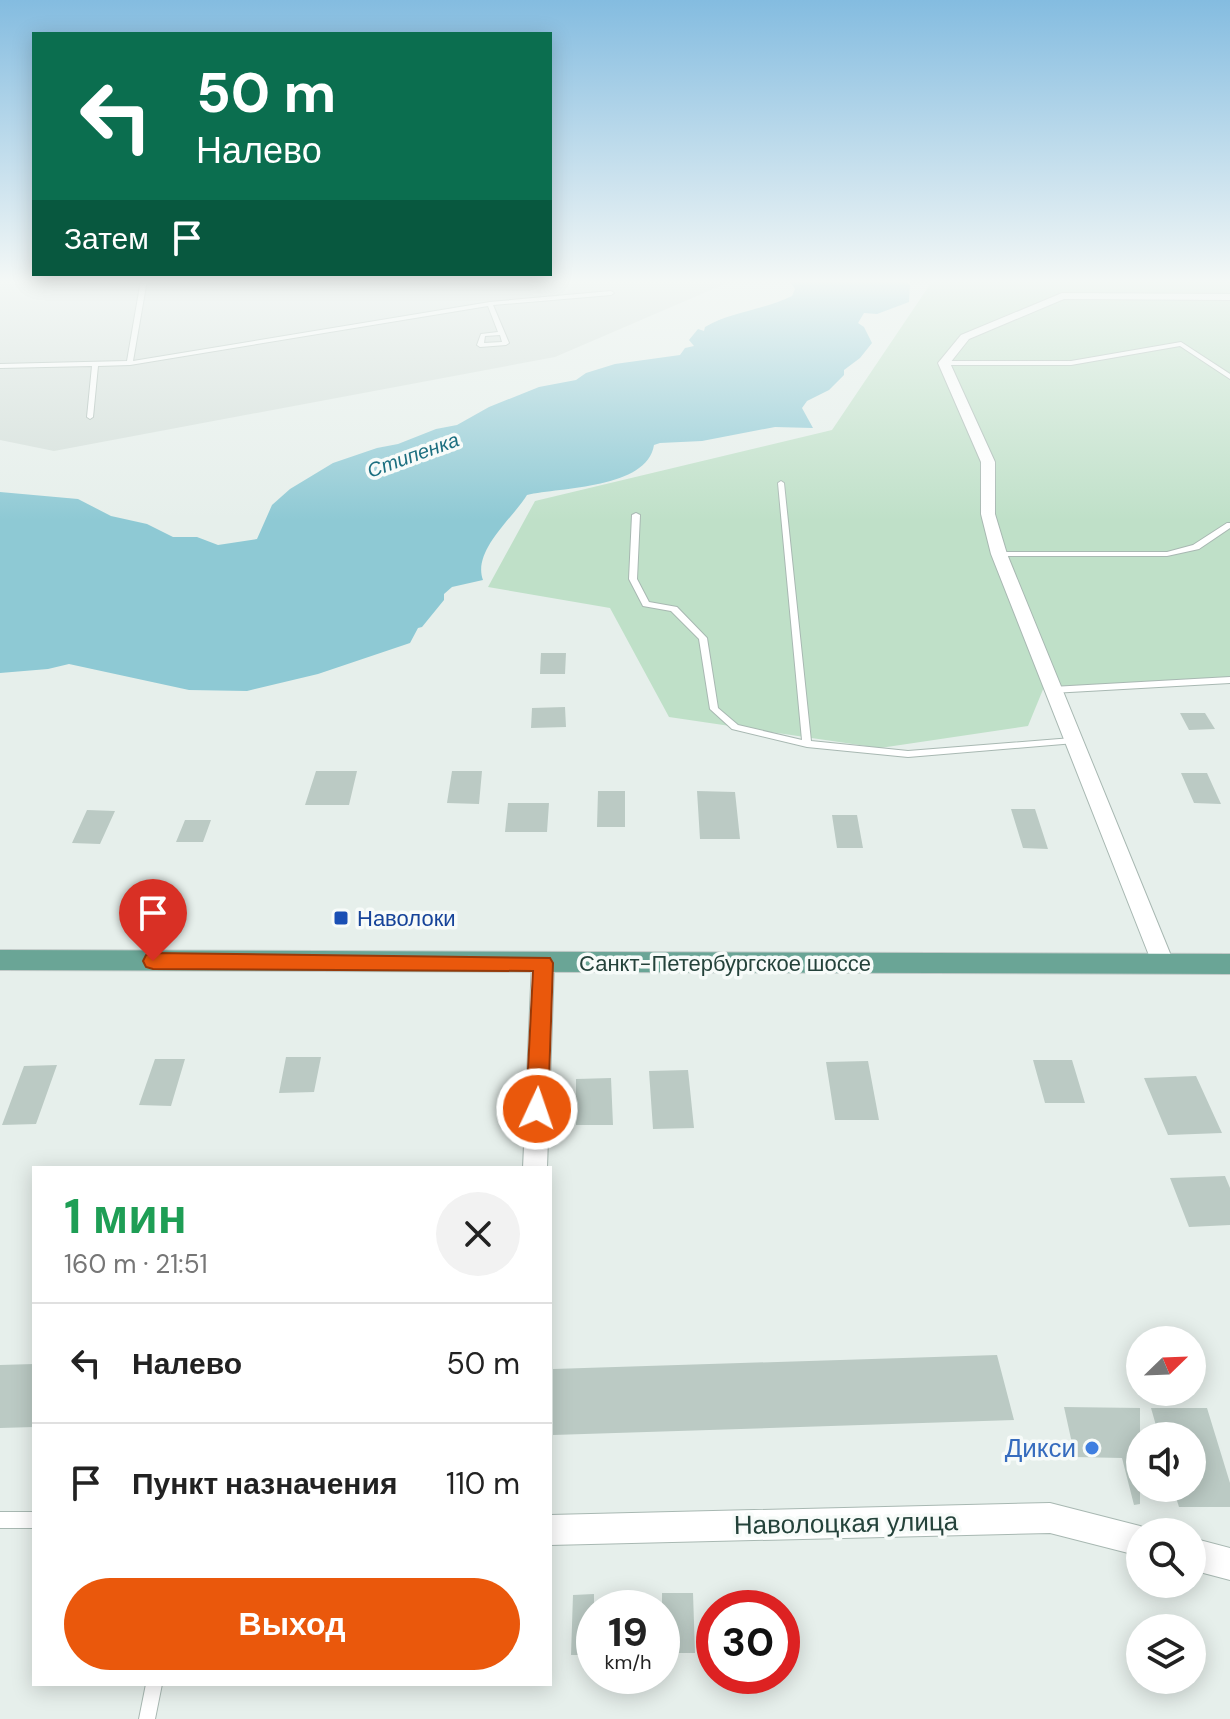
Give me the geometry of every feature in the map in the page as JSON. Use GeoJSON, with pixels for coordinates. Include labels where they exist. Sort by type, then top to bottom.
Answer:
{"type":"FeatureCollection","features":[{"type":"Feature","properties":{"kind":"main road","name":"Санкт-Петербургское шоссе"},"geometry":{"type":"LineString","coordinates":[[0,960],[1230,964]]}},
{"type":"Feature","properties":{"kind":"street"},"geometry":{"type":"LineString","coordinates":[[946,360],[944,363],[988,462],[988,514],[999,554],[1163,963]]}},
{"type":"Feature","properties":{"kind":"street"},"geometry":{"type":"LineString","coordinates":[[535,1166],[543,963]]}},
{"type":"Feature","properties":{"kind":"street","name":"Наволоцкая улица"},"geometry":{"type":"LineString","coordinates":[[552,1530],[1050,1518],[1126,1537]]}},
{"type":"Feature","properties":{"kind":"street"},"geometry":{"type":"LineString","coordinates":[[1206,1558],[1230,1564]]}},
{"type":"Feature","properties":{"kind":"lane"},"geometry":{"type":"LineString","coordinates":[[0,366],[95,365],[147,360]]}},
{"type":"Feature","properties":{"kind":"lane"},"geometry":{"type":"LineString","coordinates":[[944,363],[1071,363],[1087,360]]}},
{"type":"Feature","properties":{"kind":"lane"},"geometry":{"type":"LineString","coordinates":[[1205,360],[1230,377]]}},
{"type":"Feature","properties":{"kind":"lane"},"geometry":{"type":"LineString","coordinates":[[90,417],[95,365]]}},
{"type":"Feature","properties":{"kind":"lane"},"geometry":{"type":"LineString","coordinates":[[781,483],[807,744]]}},
{"type":"Feature","properties":{"kind":"lane"},"geometry":{"type":"LineString","coordinates":[[636,515],[633,579],[646,604],[674,609],[703,638],[714,709],[735,727],[807,744],[908,754],[1072,741]]}},
{"type":"Feature","properties":{"kind":"lane"},"geometry":{"type":"LineString","coordinates":[[999,554],[1167,554],[1196,547],[1230,525]]}},
{"type":"Feature","properties":{"kind":"lane"},"geometry":{"type":"LineString","coordinates":[[1052,690],[1230,680]]}},
{"type":"Feature","properties":{"kind":"lane"},"geometry":{"type":"LineString","coordinates":[[0,1520],[32,1520]]}},
{"type":"Feature","properties":{"kind":"lane"},"geometry":{"type":"LineString","coordinates":[[147,1719],[154,1686]]}},
{"type":"Feature","properties":{"kind":"shaded area"},"geometry":{"type":"Polygon","coordinates":[[[0,360],[538,360],[54,451],[0,440],[0,360]]]}},
{"type":"Feature","properties":{"kind":"green space"},"geometry":{"type":"Polygon","coordinates":[[[879,360],[1230,360],[1230,677],[1044,687],[1028,726],[880,748],[669,717],[610,608],[488,587],[535,501],[832,430],[879,360]]]}},
{"type":"Feature","properties":{"kind":"water","name":"Стипенка"},"geometry":{"type":"Polygon","coordinates":[[[642,360],[857,360],[844,370],[844,375],[829,390],[807,401],[802,408],[813,428],[775,427],[702,441],[660,443],[654,445],[648,459],[636,470],[620,478],[601,484],[527,495],[488,546],[481,569],[483,580],[452,587],[422,627],[418,628],[410,643],[318,674],[247,691],[189,690],[69,664],[0,673],[0,492],[78,499],[111,516],[147,524],[173,537],[197,537],[218,545],[257,539],[272,505],[290,489],[333,463],[457,425],[489,407],[539,387],[576,380],[586,373],[642,360]]]}},
{"type":"Feature","properties":{"kind":"building"},"geometry":{"type":"Polygon","coordinates":[[[541,653],[566,653],[565,674],[540,674],[541,653]]]}},
{"type":"Feature","properties":{"kind":"building"},"geometry":{"type":"Polygon","coordinates":[[[565,707],[566,727],[531,728],[532,708],[565,707]]]}},
{"type":"Feature","properties":{"kind":"building"},"geometry":{"type":"Polygon","coordinates":[[[1180,713],[1205,713],[1215,729],[1189,730],[1180,713]]]}},
{"type":"Feature","properties":{"kind":"building"},"geometry":{"type":"Polygon","coordinates":[[[316,771],[357,771],[349,805],[305,805],[316,771]]]}},
{"type":"Feature","properties":{"kind":"building"},"geometry":{"type":"Polygon","coordinates":[[[452,771],[482,771],[479,804],[447,803],[452,771]]]}},
{"type":"Feature","properties":{"kind":"building"},"geometry":{"type":"Polygon","coordinates":[[[1181,773],[1207,773],[1221,804],[1194,803],[1181,773]]]}},
{"type":"Feature","properties":{"kind":"building"},"geometry":{"type":"Polygon","coordinates":[[[598,791],[625,791],[625,827],[597,827],[598,791]]]}},
{"type":"Feature","properties":{"kind":"building"},"geometry":{"type":"Polygon","coordinates":[[[697,791],[735,792],[740,839],[700,839],[697,791]]]}},
{"type":"Feature","properties":{"kind":"building"},"geometry":{"type":"Polygon","coordinates":[[[508,803],[549,803],[547,832],[505,832],[508,803]]]}},
{"type":"Feature","properties":{"kind":"building"},"geometry":{"type":"Polygon","coordinates":[[[1011,809],[1035,809],[1048,849],[1023,848],[1011,809]]]}},
{"type":"Feature","properties":{"kind":"building"},"geometry":{"type":"Polygon","coordinates":[[[87,810],[115,811],[100,844],[72,843],[87,810]]]}},
{"type":"Feature","properties":{"kind":"building"},"geometry":{"type":"Polygon","coordinates":[[[832,815],[857,815],[863,848],[837,848],[832,815]]]}},
{"type":"Feature","properties":{"kind":"building"},"geometry":{"type":"Polygon","coordinates":[[[185,820],[211,820],[203,842],[176,842],[185,820]]]}},
{"type":"Feature","properties":{"kind":"building"},"geometry":{"type":"Polygon","coordinates":[[[286,1057],[321,1057],[314,1092],[279,1093],[286,1057]]]}},
{"type":"Feature","properties":{"kind":"building"},"geometry":{"type":"Polygon","coordinates":[[[155,1059],[185,1059],[171,1106],[139,1105],[155,1059]]]}},
{"type":"Feature","properties":{"kind":"building"},"geometry":{"type":"Polygon","coordinates":[[[1033,1060],[1072,1060],[1085,1103],[1045,1103],[1033,1060]]]}},
{"type":"Feature","properties":{"kind":"building"},"geometry":{"type":"Polygon","coordinates":[[[868,1061],[879,1120],[835,1120],[826,1062],[868,1061]]]}},
{"type":"Feature","properties":{"kind":"building"},"geometry":{"type":"Polygon","coordinates":[[[57,1065],[36,1124],[2,1125],[24,1066],[57,1065]]]}},
{"type":"Feature","properties":{"kind":"building"},"geometry":{"type":"Polygon","coordinates":[[[688,1070],[694,1128],[653,1129],[649,1071],[688,1070]]]}},
{"type":"Feature","properties":{"kind":"building"},"geometry":{"type":"Polygon","coordinates":[[[1196,1076],[1222,1133],[1168,1135],[1144,1078],[1196,1076]]]}},
{"type":"Feature","properties":{"kind":"building"},"geometry":{"type":"Polygon","coordinates":[[[611,1078],[613,1125],[576,1125],[576,1079],[611,1078]]]}},
{"type":"Feature","properties":{"kind":"building"},"geometry":{"type":"Polygon","coordinates":[[[1225,1176],[1230,1188],[1230,1225],[1189,1227],[1170,1178],[1225,1176]]]}},
{"type":"Feature","properties":{"kind":"building"},"geometry":{"type":"Polygon","coordinates":[[[997,1355],[1014,1420],[553,1435],[553,1369],[997,1355]]]}},
{"type":"Feature","properties":{"kind":"building"},"geometry":{"type":"Polygon","coordinates":[[[32,1364],[32,1427],[0,1428],[0,1365],[32,1364]]]}},
{"type":"Feature","properties":{"kind":"building"},"geometry":{"type":"Polygon","coordinates":[[[1064,1407],[1140,1408],[1140,1422],[1126,1422],[1126,1474],[1122,1458],[1075,1457],[1064,1407]]]}},
{"type":"Feature","properties":{"kind":"building"},"geometry":{"type":"Polygon","coordinates":[[[1151,1408],[1207,1408],[1230,1483],[1230,1507],[1179,1507],[1177,1502],[1206,1502],[1206,1422],[1155,1422],[1151,1408]]]}},
{"type":"Feature","properties":{"kind":"building"},"geometry":{"type":"Polygon","coordinates":[[[680,1593],[693,1593],[695,1653],[680,1653],[680,1593]]]}},
{"type":"Feature","properties":{"kind":"building"},"geometry":{"type":"Polygon","coordinates":[[[573,1595],[576,1595],[576,1655],[571,1655],[573,1595]]]}},
{"type":"Feature","properties":{"kind":"place","name":"Наволоки"},"geometry":{"type":"Point","coordinates":[341,918]}},
{"type":"Feature","properties":{"kind":"place","name":"Дикси"},"geometry":{"type":"Point","coordinates":[1092,1448]}},
{"type":"Feature","properties":{"kind":"route"},"geometry":{"type":"LineString","coordinates":[[153,961],[543,963],[537,1109]]}}]}
